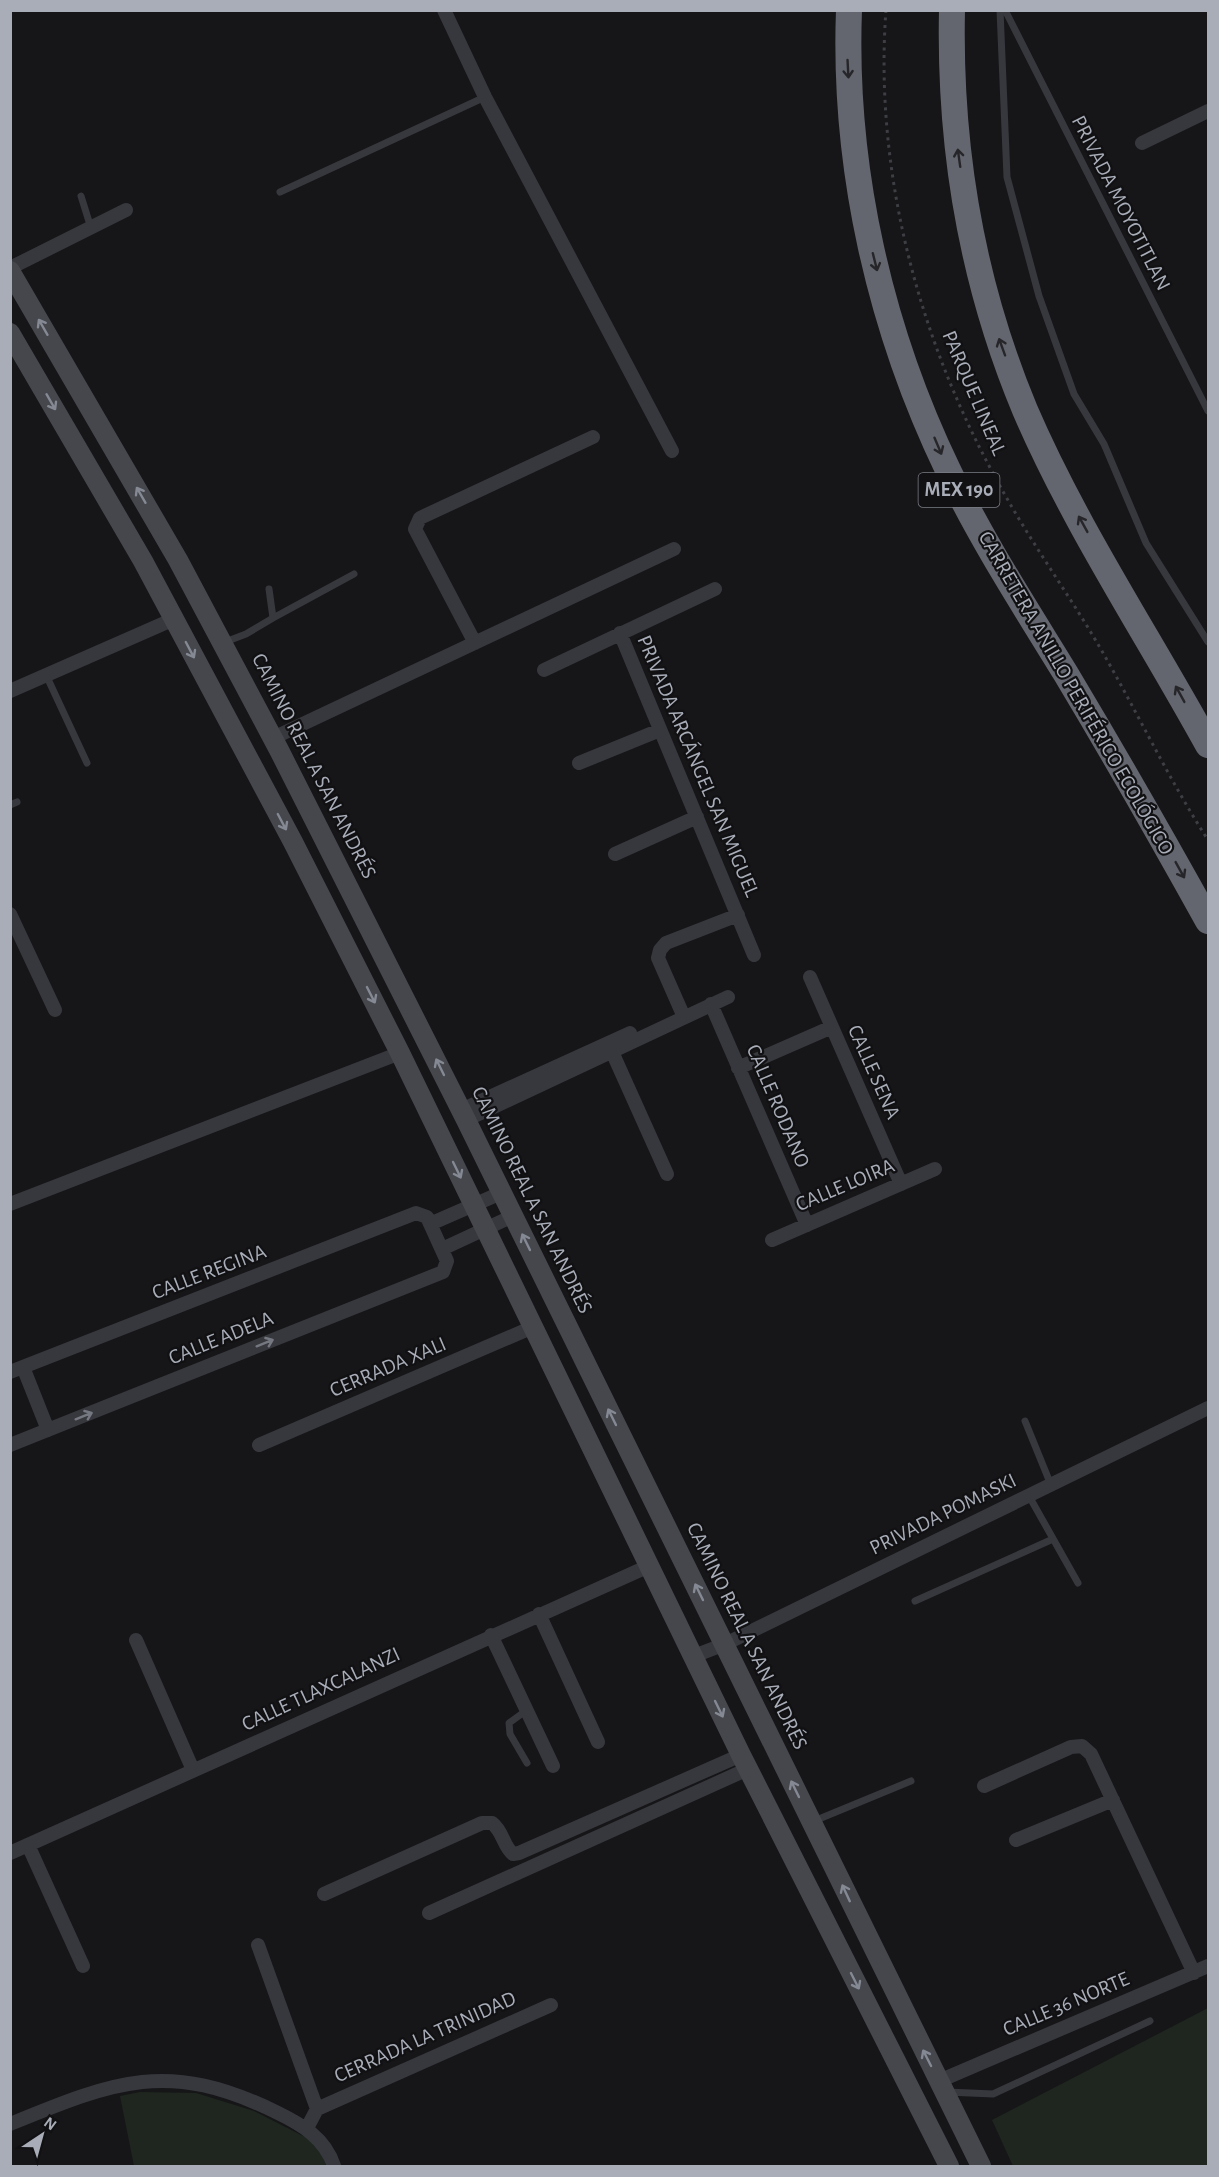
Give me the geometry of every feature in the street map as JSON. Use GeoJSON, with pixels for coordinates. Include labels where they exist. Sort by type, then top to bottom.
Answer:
{"type":"FeatureCollection","features":[{"type":"Feature","properties":{"kind":"highway","name":"CARRETERA ANILLO PERIFÉRICO ECOLÓGICO"},"geometry":{"type":"LineString","coordinates":[[849,10],[849,74],[859,190],[891,321],[920,402],[948,470],[1000,565],[1150,816],[1209,921]]}},
{"type":"Feature","properties":{"kind":"highway"},"geometry":{"type":"LineString","coordinates":[[952,10],[951,74],[958,153],[973,249],[993,322],[1025,409],[1056,476],[1209,745]]}},
{"type":"Feature","properties":{"kind":"main road","name":"CAMINO REAL A SAN ANDRÉS"},"geometry":{"type":"LineString","coordinates":[[10,270],[171,546],[273,738],[464,1115],[981,2166]]}},
{"type":"Feature","properties":{"kind":"main road"},"geometry":{"type":"LineString","coordinates":[[10,333],[143,561],[293,842],[400,1053],[745,1762],[948,2166]]}},
{"type":"Feature","properties":{"kind":"main road"},"geometry":{"type":"LineString","coordinates":[[143,561],[171,546]]}},
{"type":"Feature","properties":{"kind":"main road"},"geometry":{"type":"LineString","coordinates":[[802,1875],[831,1861]]}},
{"type":"Feature","properties":{"kind":"street"},"geometry":{"type":"LineString","coordinates":[[444,10],[485,97],[672,451]]}},
{"type":"Feature","properties":{"kind":"street"},"geometry":{"type":"LineString","coordinates":[[1142,143],[1209,111]]}},
{"type":"Feature","properties":{"kind":"street"},"geometry":{"type":"LineString","coordinates":[[10,270],[126,210]]}},
{"type":"Feature","properties":{"kind":"street"},"geometry":{"type":"LineString","coordinates":[[475,643],[415,529],[416,523],[420,518],[593,437]]}},
{"type":"Feature","properties":{"kind":"street"},"geometry":{"type":"LineString","coordinates":[[273,738],[674,549]]}},
{"type":"Feature","properties":{"kind":"street"},"geometry":{"type":"LineString","coordinates":[[544,670],[715,589]]}},
{"type":"Feature","properties":{"kind":"street"},"geometry":{"type":"LineString","coordinates":[[10,692],[174,619]]}},
{"type":"Feature","properties":{"kind":"street","name":"PRIVADA ARCÁNGEL SAN MIGUEL"},"geometry":{"type":"LineString","coordinates":[[620,633],[754,955]]}},
{"type":"Feature","properties":{"kind":"street"},"geometry":{"type":"LineString","coordinates":[[579,763],[660,730]]}},
{"type":"Feature","properties":{"kind":"street"},"geometry":{"type":"LineString","coordinates":[[615,854],[697,817]]}},
{"type":"Feature","properties":{"kind":"street"},"geometry":{"type":"LineString","coordinates":[[10,914],[55,1010]]}},
{"type":"Feature","properties":{"kind":"street","name":"PRIVADA ARCÁNGEL SAN MIGUEL"},"geometry":{"type":"LineString","coordinates":[[684,1017],[658,958],[660,950],[666,943],[738,915]]}},
{"type":"Feature","properties":{"kind":"street","name":"CALLE SENA"},"geometry":{"type":"LineString","coordinates":[[810,977],[901,1184]]}},
{"type":"Feature","properties":{"kind":"street"},"geometry":{"type":"LineString","coordinates":[[464,1115],[610,1047],[633,1032],[650,1032],[728,997]]}},
{"type":"Feature","properties":{"kind":"street","name":"CALLE RODANO"},"geometry":{"type":"LineString","coordinates":[[711,1004],[807,1225]]}},
{"type":"Feature","properties":{"kind":"street"},"geometry":{"type":"LineString","coordinates":[[738,1068],[832,1027]]}},
{"type":"Feature","properties":{"kind":"street"},"geometry":{"type":"LineString","coordinates":[[610,1047],[667,1174]]}},
{"type":"Feature","properties":{"kind":"street"},"geometry":{"type":"LineString","coordinates":[[10,1204],[400,1053]]}},
{"type":"Feature","properties":{"kind":"street","name":"CALLE LOIRA"},"geometry":{"type":"LineString","coordinates":[[772,1240],[935,1169]]}},
{"type":"Feature","properties":{"kind":"street","name":"CALLE REGINA"},"geometry":{"type":"LineString","coordinates":[[17,1370],[416,1213],[426,1219],[474,1206],[501,1193]]}},
{"type":"Feature","properties":{"kind":"street"},"geometry":{"type":"LineString","coordinates":[[426,1219],[442,1249],[513,1216]]}},
{"type":"Feature","properties":{"kind":"street","name":"CALLE ADELA"},"geometry":{"type":"LineString","coordinates":[[10,1445],[443,1272],[447,1261],[442,1249]]}},
{"type":"Feature","properties":{"kind":"street","name":"CERRADA XALI"},"geometry":{"type":"LineString","coordinates":[[259,1444],[533,1327]]}},
{"type":"Feature","properties":{"kind":"street"},"geometry":{"type":"LineString","coordinates":[[17,1370],[48,1430]]}},
{"type":"Feature","properties":{"kind":"street","name":"PRIVADA POMASKI"},"geometry":{"type":"LineString","coordinates":[[694,1656],[725,1644],[1209,1408]]}},
{"type":"Feature","properties":{"kind":"street","name":"CALLE TLAXCALANZI"},"geometry":{"type":"LineString","coordinates":[[10,1853],[649,1566]]}},
{"type":"Feature","properties":{"kind":"street"},"geometry":{"type":"LineString","coordinates":[[539,1614],[598,1742]]}},
{"type":"Feature","properties":{"kind":"street"},"geometry":{"type":"LineString","coordinates":[[491,1635],[553,1766]]}},
{"type":"Feature","properties":{"kind":"street"},"geometry":{"type":"LineString","coordinates":[[136,1641],[193,1770]]}},
{"type":"Feature","properties":{"kind":"street"},"geometry":{"type":"LineString","coordinates":[[984,1786],[1071,1747],[1082,1746],[1091,1754],[1194,1973]]}},
{"type":"Feature","properties":{"kind":"street"},"geometry":{"type":"LineString","coordinates":[[324,1894],[482,1823],[492,1822],[498,1827],[509,1851],[513,1854],[519,1853],[745,1762]]}},
{"type":"Feature","properties":{"kind":"street"},"geometry":{"type":"LineString","coordinates":[[429,1913],[745,1762]]}},
{"type":"Feature","properties":{"kind":"street"},"geometry":{"type":"LineString","coordinates":[[1016,1840],[1113,1800]]}},
{"type":"Feature","properties":{"kind":"street"},"geometry":{"type":"LineString","coordinates":[[28,1845],[83,1966]]}},
{"type":"Feature","properties":{"kind":"street"},"geometry":{"type":"LineString","coordinates":[[258,1945],[317,2109],[307,2128]]}},
{"type":"Feature","properties":{"kind":"street","name":"CALLE 36 NORTE"},"geometry":{"type":"LineString","coordinates":[[942,2086],[1209,1966]]}},
{"type":"Feature","properties":{"kind":"street","name":"CERRADA LA TRINIDAD"},"geometry":{"type":"LineString","coordinates":[[317,2109],[551,2005]]}},
{"type":"Feature","properties":{"kind":"street"},"geometry":{"type":"LineString","coordinates":[[10,2124],[83,2094],[123,2083],[159,2079],[203,2084],[257,2102],[307,2128],[320,2142],[334,2166]]}},
{"type":"Feature","properties":{"kind":"lane"},"geometry":{"type":"LineString","coordinates":[[1000,10],[1007,177],[1039,296],[1074,394],[1104,444],[1146,543],[1209,642]]}},
{"type":"Feature","properties":{"kind":"lane","name":"PRIVADA MOYOTITLAN"},"geometry":{"type":"LineString","coordinates":[[1005,10],[1209,411]]}},
{"type":"Feature","properties":{"kind":"lane"},"geometry":{"type":"LineString","coordinates":[[280,192],[485,97]]}},
{"type":"Feature","properties":{"kind":"lane"},"geometry":{"type":"LineString","coordinates":[[81,196],[91,228]]}},
{"type":"Feature","properties":{"kind":"lane"},"geometry":{"type":"LineString","coordinates":[[223,642],[246,634],[354,574]]}},
{"type":"Feature","properties":{"kind":"lane"},"geometry":{"type":"LineString","coordinates":[[269,589],[273,618]]}},
{"type":"Feature","properties":{"kind":"lane"},"geometry":{"type":"LineString","coordinates":[[46,677],[87,763]]}},
{"type":"Feature","properties":{"kind":"lane"},"geometry":{"type":"LineString","coordinates":[[1025,1421],[1051,1485]]}},
{"type":"Feature","properties":{"kind":"lane"},"geometry":{"type":"LineString","coordinates":[[1029,1496],[1078,1582]]}},
{"type":"Feature","properties":{"kind":"lane"},"geometry":{"type":"LineString","coordinates":[[915,1601],[1053,1539]]}},
{"type":"Feature","properties":{"kind":"lane"},"geometry":{"type":"LineString","coordinates":[[527,1710],[509,1723],[510,1734],[527,1763]]}},
{"type":"Feature","properties":{"kind":"lane"},"geometry":{"type":"LineString","coordinates":[[812,1822],[911,1781]]}},
{"type":"Feature","properties":{"kind":"lane"},"geometry":{"type":"LineString","coordinates":[[942,2086],[993,2094],[1150,2021]]}},
{"type":"Feature","properties":{"kind":"path","name":"PARQUE LINEAL"},"geometry":{"type":"LineString","coordinates":[[886,10],[884,80],[898,206],[918,289],[951,384],[993,474],[1048,569],[1087,625],[1209,840]]}},
{"type":"Feature","properties":{"kind":"shaded area"},"geometry":{"type":"Polygon","coordinates":[[[1208,2008],[1208,2166],[1013,2166],[992,2120],[1208,2008]]]}},
{"type":"Feature","properties":{"kind":"shaded area"},"geometry":{"type":"Polygon","coordinates":[[[140,2092],[196,2093],[254,2111],[309,2139],[323,2156],[326,2166],[134,2166],[120,2096],[140,2092]]]}}]}
